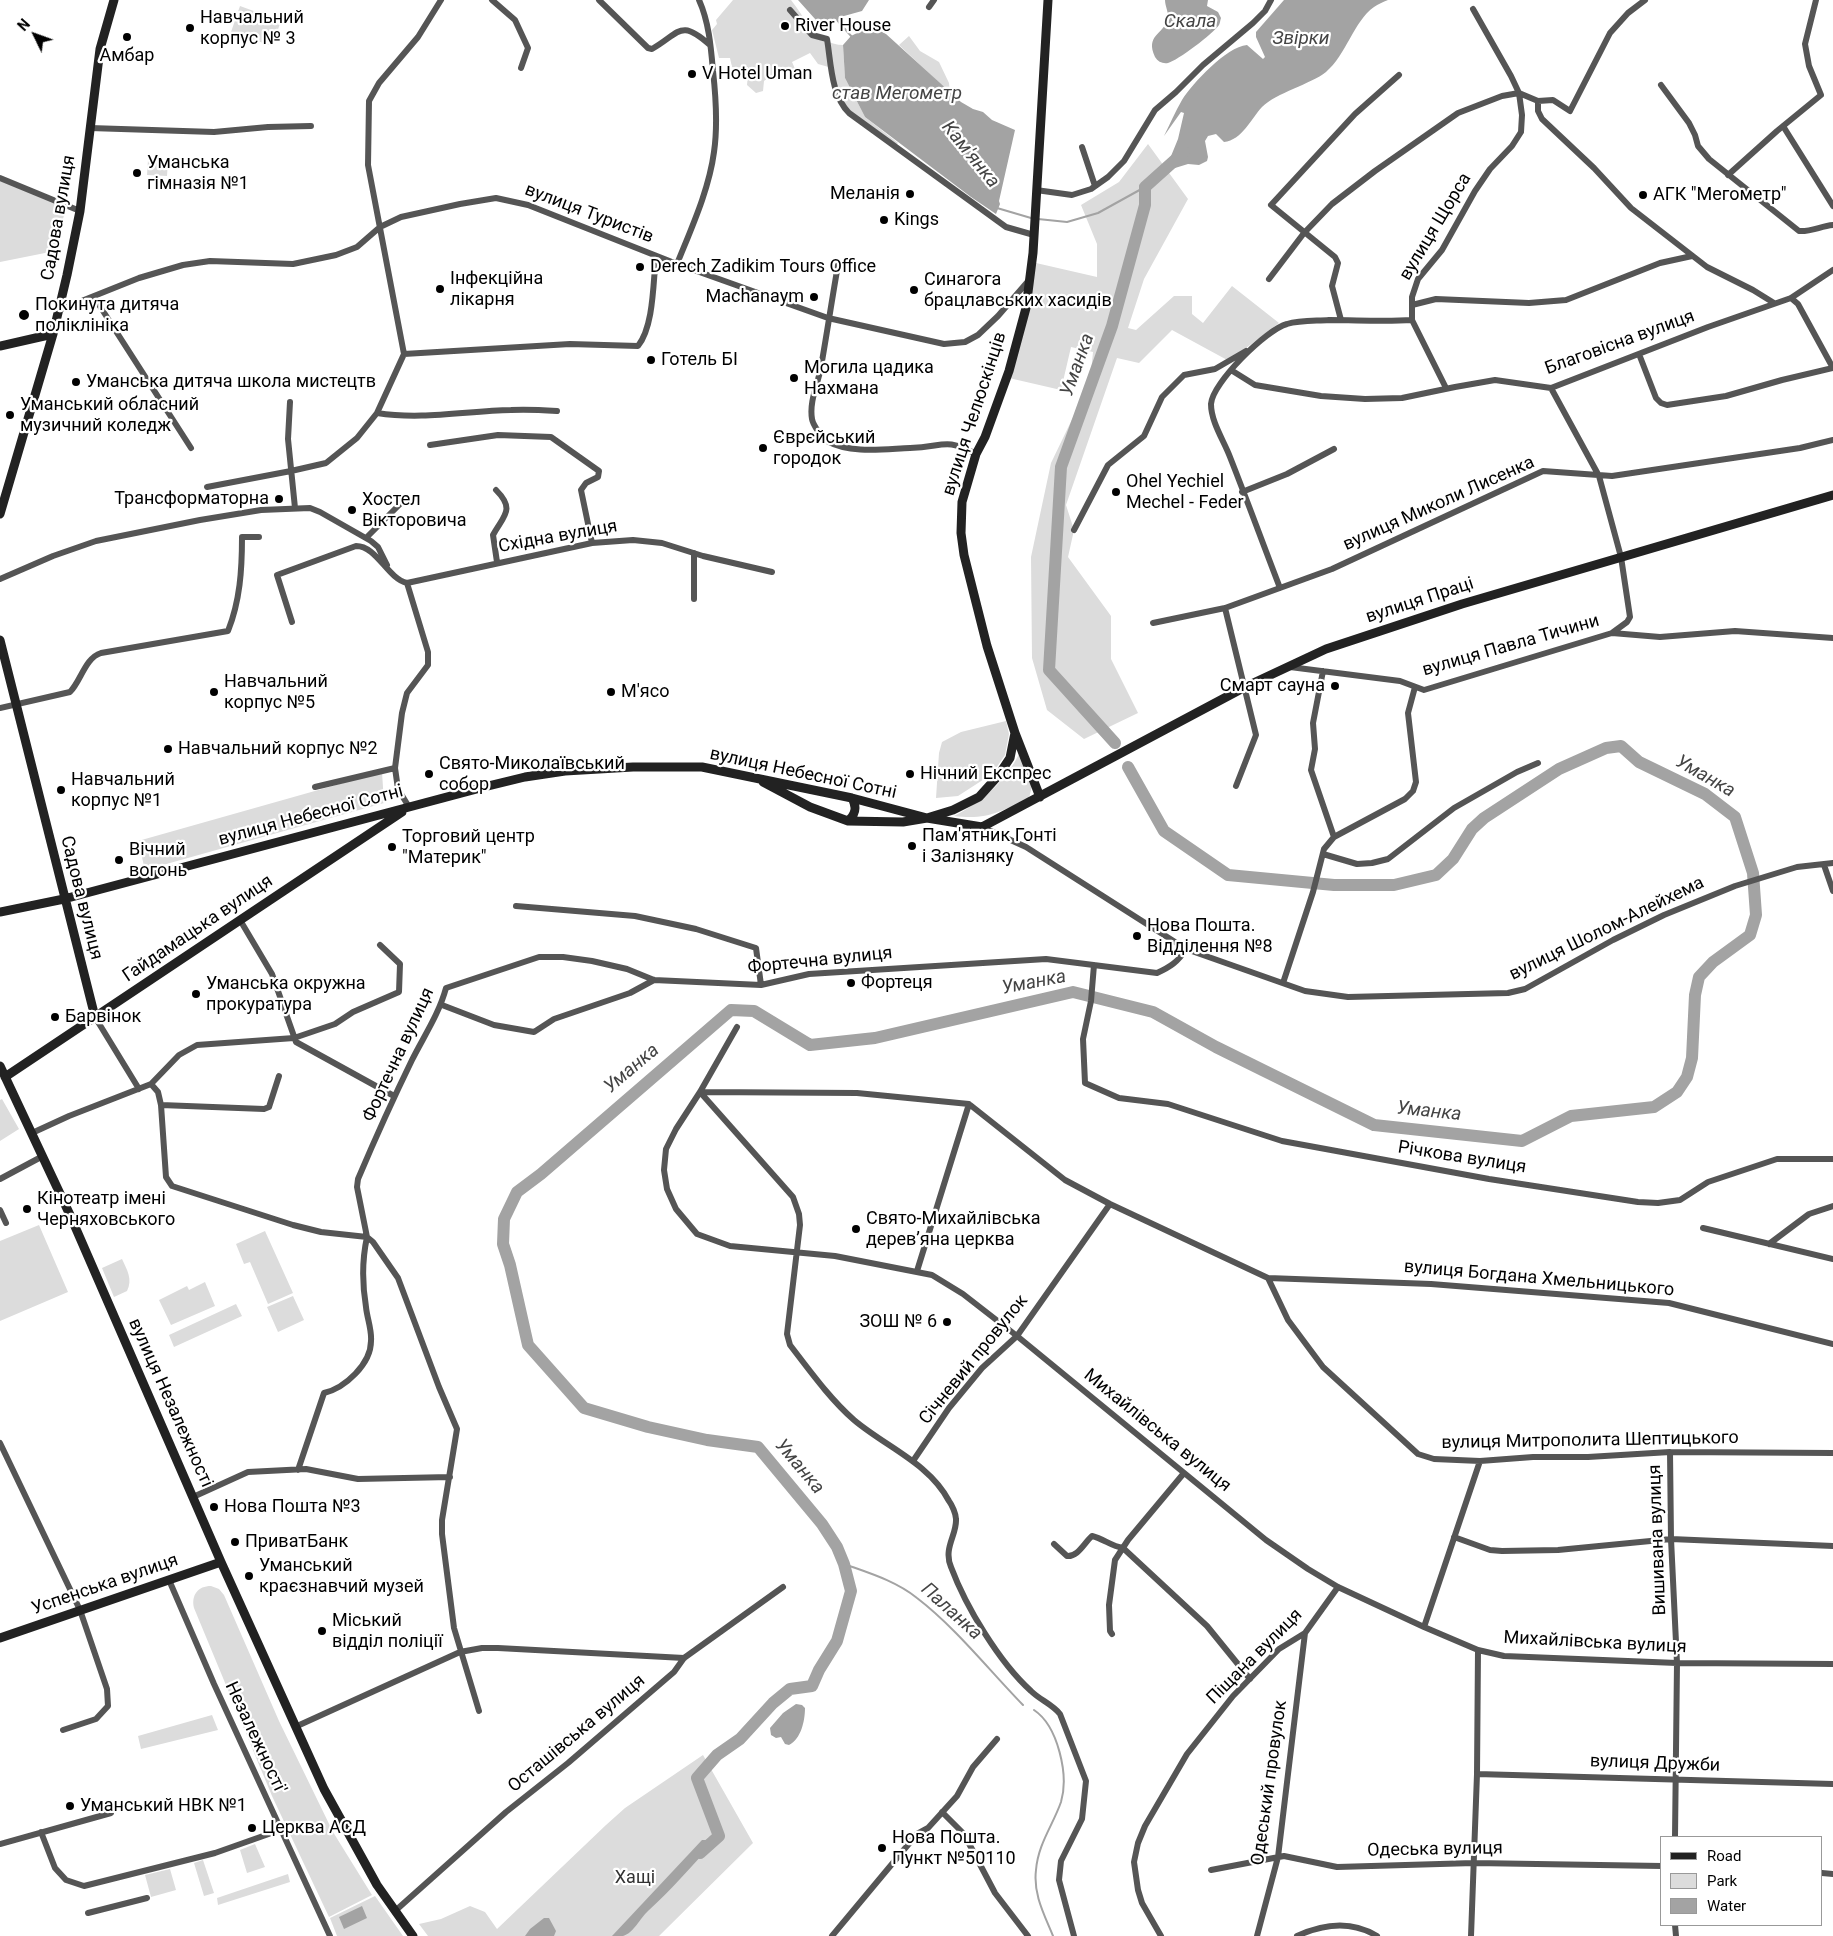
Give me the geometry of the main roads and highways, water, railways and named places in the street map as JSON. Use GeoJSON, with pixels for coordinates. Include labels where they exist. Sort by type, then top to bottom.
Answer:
{"type":"FeatureCollection","features":[{"type":"Feature","properties":{"kind":"main road","name":"Садова вулиця"},"geometry":{"type":"LineString","coordinates":[[0,514],[59,310],[80,211],[100,49],[114,0]]}},
{"type":"Feature","properties":{"kind":"main road","name":"вулиця Челюскінців"},"geometry":{"type":"LineString","coordinates":[[1040,797],[1015,733],[987,646],[964,555],[961,533],[962,502],[976,454],[985,437],[1008,371],[1026,308],[1031,278],[1048,0]]}},
{"type":"Feature","properties":{"kind":"main road"},"geometry":{"type":"LineString","coordinates":[[0,346],[53,334]]}},
{"type":"Feature","properties":{"kind":"main road","name":"вулиця Праці"},"geometry":{"type":"LineString","coordinates":[[927,818],[982,827],[1244,688],[1326,649],[1462,604],[1833,495]]}},
{"type":"Feature","properties":{"kind":"main road","name":"Садова вулиця"},"geometry":{"type":"LineString","coordinates":[[0,640],[95,1017]]}},
{"type":"Feature","properties":{"kind":"main road"},"geometry":{"type":"LineString","coordinates":[[752,777],[810,807],[848,821],[903,822],[927,818],[952,810],[979,797],[998,776],[1010,758],[1015,733]]}},
{"type":"Feature","properties":{"kind":"main road","name":"вулиця Небесної Сотні"},"geometry":{"type":"LineString","coordinates":[[0,912],[64,899],[525,777],[565,771],[633,767],[691,767],[752,777],[852,798],[927,818]]}},
{"type":"Feature","properties":{"kind":"main road"},"geometry":{"type":"LineString","coordinates":[[848,821],[856,811],[856,805],[852,798]]}},
{"type":"Feature","properties":{"kind":"main road","name":"Гайдамацька вулиця"},"geometry":{"type":"LineString","coordinates":[[3,1079],[408,807]]}},
{"type":"Feature","properties":{"kind":"main road"},"geometry":{"type":"LineString","coordinates":[[357,820],[368,834]]}},
{"type":"Feature","properties":{"kind":"main road","name":"вулиця Незалежності"},"geometry":{"type":"LineString","coordinates":[[0,1066],[3,1079],[43,1156],[295,1727],[341,1822],[394,1911],[413,1936]]}},
{"type":"Feature","properties":{"kind":"main road","name":"Успенська вулиця"},"geometry":{"type":"LineString","coordinates":[[0,1638],[221,1562]]}},
{"type":"Feature","properties":{"kind":"water"},"geometry":{"type":"Polygon","coordinates":[[[798,0],[869,0],[862,11],[844,16],[824,29],[798,0]]]}},
{"type":"Feature","properties":{"kind":"water","name":"Скала"},"geometry":{"type":"Polygon","coordinates":[[[1165,0],[1208,0],[1207,6],[1218,12],[1221,18],[1216,29],[1203,40],[1173,61],[1166,63],[1156,59],[1152,50],[1153,40],[1168,19],[1165,0]]]}},
{"type":"Feature","properties":{"kind":"water","name":"Звірки"},"geometry":{"type":"Polygon","coordinates":[[[1284,0],[1388,0],[1367,13],[1355,29],[1339,57],[1326,72],[1312,81],[1268,102],[1236,137],[1224,142],[1216,134],[1208,136],[1205,141],[1207,161],[1199,165],[1188,164],[1175,168],[1169,161],[1178,139],[1184,113],[1181,112],[1164,136],[1182,100],[1211,67],[1239,47],[1247,45],[1263,59],[1265,57],[1256,37],[1256,32],[1284,0]]]}},
{"type":"Feature","properties":{"kind":"water","name":"став Мегометр"},"geometry":{"type":"Polygon","coordinates":[[[863,30],[878,30],[886,34],[961,102],[983,112],[992,120],[1015,130],[999,201],[1000,204],[996,214],[865,117],[845,78],[843,45],[851,36],[863,30]]]}},
{"type":"Feature","properties":{"kind":"water"},"geometry":{"type":"Polygon","coordinates":[[[796,1704],[802,1705],[805,1708],[804,1718],[797,1739],[789,1745],[785,1744],[781,1737],[776,1738],[771,1735],[770,1728],[783,1713],[796,1704]]]}},
{"type":"Feature","properties":{"kind":"water"},"geometry":{"type":"Polygon","coordinates":[[[702,1840],[707,1840],[712,1844],[673,1887],[645,1914],[630,1932],[623,1936],[612,1936],[702,1840]]]}},
{"type":"Feature","properties":{"kind":"water"},"geometry":{"type":"Polygon","coordinates":[[[362,1906],[367,1918],[344,1929],[339,1917],[362,1906]]]}},
{"type":"Feature","properties":{"kind":"water"},"geometry":{"type":"Polygon","coordinates":[[[544,1918],[549,1918],[556,1931],[554,1936],[525,1936],[530,1929],[544,1918]]]}},
{"type":"Feature","properties":{"kind":"waterway","name":"Кам'янка"},"geometry":{"type":"LineString","coordinates":[[837,20],[852,37]]}},
{"type":"Feature","properties":{"kind":"waterway","name":"Уманка"},"geometry":{"type":"LineString","coordinates":[[1115,743],[1049,670],[1061,467],[1112,326],[1145,205],[1145,187],[1184,152]]}},
{"type":"Feature","properties":{"kind":"waterway","name":"Кам'янка"},"geometry":{"type":"LineString","coordinates":[[1038,219],[1067,222],[1098,213],[1145,187]]}},
{"type":"Feature","properties":{"kind":"waterway","name":"Кам'янка"},"geometry":{"type":"LineString","coordinates":[[997,208],[1031,218]]}},
{"type":"Feature","properties":{"kind":"waterway","name":"Уманка"},"geometry":{"type":"LineString","coordinates":[[700,1853],[719,1836],[697,1778],[717,1755],[740,1739],[773,1703],[790,1689],[812,1686],[819,1670],[837,1641],[851,1591],[844,1564],[837,1547],[822,1524],[758,1447],[707,1440],[648,1427],[584,1408],[528,1345],[510,1265],[503,1244],[504,1219],[517,1192],[541,1174],[731,1010],[754,1011],[810,1045],[875,1038],[1073,992],[1153,1012],[1216,1047],[1374,1125],[1522,1141],[1571,1116],[1654,1107],[1677,1092],[1687,1077],[1692,1058],[1695,995],[1699,977],[1713,962],[1750,935],[1756,915],[1753,873],[1735,817],[1705,794],[1639,762],[1621,746],[1606,748],[1559,769],[1484,818],[1472,829],[1453,859],[1436,875],[1394,885],[1334,885],[1228,875],[1164,831],[1128,767]]}},
{"type":"Feature","properties":{"kind":"waterway","name":"Паланка"},"geometry":{"type":"LineString","coordinates":[[844,1564],[891,1582],[917,1598],[945,1622],[1023,1705]]}},
{"type":"Feature","properties":{"kind":"waterway","name":"Паланка"},"geometry":{"type":"LineString","coordinates":[[1034,1710],[1042,1717],[1055,1739],[1060,1752],[1064,1778],[1061,1802],[1043,1843],[1036,1870],[1038,1896],[1053,1936]]}},
{"type":"Feature","properties":{"kind":"place","name":"River House"},"geometry":{"type":"Point","coordinates":[785,26]}},
{"type":"Feature","properties":{"kind":"place","name":"Навчальний корпус № 3"},"geometry":{"type":"Point","coordinates":[190,28]}},
{"type":"Feature","properties":{"kind":"place","name":"Амбар"},"geometry":{"type":"Point","coordinates":[127,37]}},
{"type":"Feature","properties":{"kind":"place","name":"V Hotel Uman"},"geometry":{"type":"Point","coordinates":[692,74]}},
{"type":"Feature","properties":{"kind":"place","name":"Уманська гімназія №1"},"geometry":{"type":"Point","coordinates":[137,173]}},
{"type":"Feature","properties":{"kind":"place","name":"Меланія"},"geometry":{"type":"Point","coordinates":[910,194]}},
{"type":"Feature","properties":{"kind":"place","name":"АГК \"Мегометр\""},"geometry":{"type":"Point","coordinates":[1643,195]}},
{"type":"Feature","properties":{"kind":"place","name":"Kings"},"geometry":{"type":"Point","coordinates":[884,220]}},
{"type":"Feature","properties":{"kind":"place","name":"Derech Zadikim Tours Office"},"geometry":{"type":"Point","coordinates":[640,267]}},
{"type":"Feature","properties":{"kind":"place","name":"Інфекційна лікарня"},"geometry":{"type":"Point","coordinates":[440,289]}},
{"type":"Feature","properties":{"kind":"place","name":"Синагога брацлавських хасидів"},"geometry":{"type":"Point","coordinates":[914,290]}},
{"type":"Feature","properties":{"kind":"place","name":"Machanaym"},"geometry":{"type":"Point","coordinates":[814,297]}},
{"type":"Feature","properties":{"kind":"place","name":"Покинута дитяча поліклініка"},"geometry":{"type":"Point","coordinates":[24,315]}},
{"type":"Feature","properties":{"kind":"place","name":"Готель БІ"},"geometry":{"type":"Point","coordinates":[651,360]}},
{"type":"Feature","properties":{"kind":"place","name":"Могила цадика Нахмана"},"geometry":{"type":"Point","coordinates":[794,378]}},
{"type":"Feature","properties":{"kind":"place","name":"Уманська дитяча школа мистецтв"},"geometry":{"type":"Point","coordinates":[76,382]}},
{"type":"Feature","properties":{"kind":"place","name":"Уманський обласний музичний коледж"},"geometry":{"type":"Point","coordinates":[10,415]}},
{"type":"Feature","properties":{"kind":"place","name":"Єврєйський городок"},"geometry":{"type":"Point","coordinates":[763,448]}},
{"type":"Feature","properties":{"kind":"place","name":"Ohel Yechiel Mechel - Feder"},"geometry":{"type":"Point","coordinates":[1116,492]}},
{"type":"Feature","properties":{"kind":"place","name":"Трансформаторна"},"geometry":{"type":"Point","coordinates":[279,499]}},
{"type":"Feature","properties":{"kind":"place","name":"Хостел Вікторовича"},"geometry":{"type":"Point","coordinates":[352,510]}},
{"type":"Feature","properties":{"kind":"place","name":"Смарт сауна"},"geometry":{"type":"Point","coordinates":[1335,686]}},
{"type":"Feature","properties":{"kind":"place","name":"Навчальний корпус №5"},"geometry":{"type":"Point","coordinates":[214,692]}},
{"type":"Feature","properties":{"kind":"place","name":"М'ясо"},"geometry":{"type":"Point","coordinates":[611,692]}},
{"type":"Feature","properties":{"kind":"place","name":"Навчальний корпус №2"},"geometry":{"type":"Point","coordinates":[168,749]}},
{"type":"Feature","properties":{"kind":"place","name":"Свято-Миколаївський собор"},"geometry":{"type":"Point","coordinates":[429,774]}},
{"type":"Feature","properties":{"kind":"place","name":"Нічний Експрес"},"geometry":{"type":"Point","coordinates":[910,774]}},
{"type":"Feature","properties":{"kind":"place","name":"Навчальний корпус №1"},"geometry":{"type":"Point","coordinates":[61,790]}},
{"type":"Feature","properties":{"kind":"place","name":"Пам'ятник Гонті і Залізняку"},"geometry":{"type":"Point","coordinates":[912,846]}},
{"type":"Feature","properties":{"kind":"place","name":"Торговий центр \"Материк\""},"geometry":{"type":"Point","coordinates":[392,847]}},
{"type":"Feature","properties":{"kind":"place","name":"Вічний вогонь"},"geometry":{"type":"Point","coordinates":[119,860]}},
{"type":"Feature","properties":{"kind":"place","name":"Нова Пошта. Відділення №8"},"geometry":{"type":"Point","coordinates":[1137,936]}},
{"type":"Feature","properties":{"kind":"place","name":"Фортеця"},"geometry":{"type":"Point","coordinates":[851,983]}},
{"type":"Feature","properties":{"kind":"place","name":"Уманська окружна прокуратура"},"geometry":{"type":"Point","coordinates":[196,994]}},
{"type":"Feature","properties":{"kind":"place","name":"Барвінок"},"geometry":{"type":"Point","coordinates":[55,1017]}},
{"type":"Feature","properties":{"kind":"place","name":"Кінотеатр імені Черняховського"},"geometry":{"type":"Point","coordinates":[27,1209]}},
{"type":"Feature","properties":{"kind":"place","name":"Свято-Михайлівська деревʼяна церква"},"geometry":{"type":"Point","coordinates":[856,1229]}},
{"type":"Feature","properties":{"kind":"place","name":"ЗОШ № 6"},"geometry":{"type":"Point","coordinates":[947,1322]}},
{"type":"Feature","properties":{"kind":"place","name":"Нова Пошта №3"},"geometry":{"type":"Point","coordinates":[214,1507]}},
{"type":"Feature","properties":{"kind":"place","name":"ПриватБанк"},"geometry":{"type":"Point","coordinates":[235,1542]}},
{"type":"Feature","properties":{"kind":"place","name":"Уманський краєзнавчий музей"},"geometry":{"type":"Point","coordinates":[249,1576]}},
{"type":"Feature","properties":{"kind":"place","name":"Міський відділ поліції"},"geometry":{"type":"Point","coordinates":[322,1631]}},
{"type":"Feature","properties":{"kind":"place","name":"Уманський НВК №1"},"geometry":{"type":"Point","coordinates":[70,1806]}},
{"type":"Feature","properties":{"kind":"place","name":"Церква АСД"},"geometry":{"type":"Point","coordinates":[252,1828]}},
{"type":"Feature","properties":{"kind":"place","name":"Нова Пошта. Пункт №50110"},"geometry":{"type":"Point","coordinates":[882,1848]}},
{"type":"Feature","properties":{"kind":"park label","name":"Хащі"},"geometry":{"type":"Point","coordinates":[635,1878]}}]}
